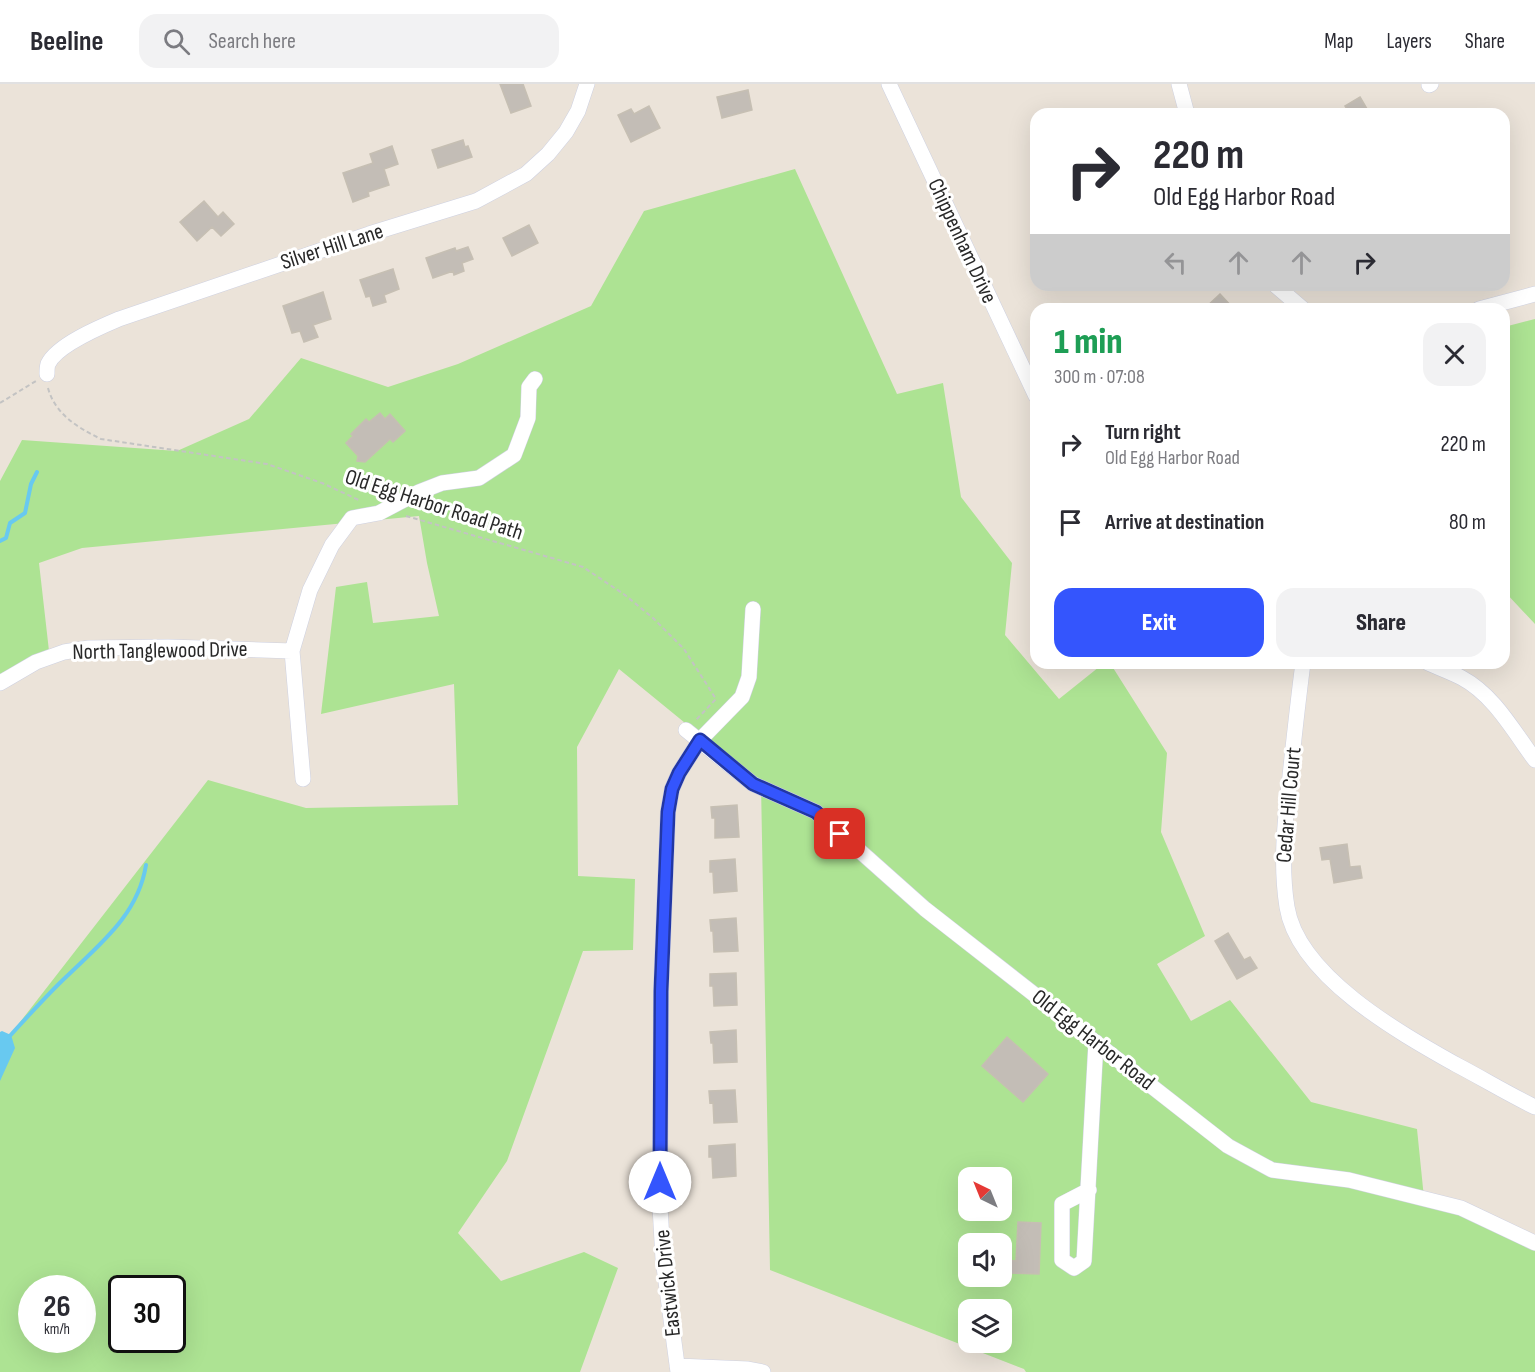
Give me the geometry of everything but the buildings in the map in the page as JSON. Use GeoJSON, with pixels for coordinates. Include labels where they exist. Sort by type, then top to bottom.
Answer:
{"type":"FeatureCollection","features":[{"type":"Feature","properties":{"kind":"street","name":"Silver Hill Lane"},"geometry":{"type":"LineString","coordinates":[[47,374],[48,364],[60,352],[81,336],[118,319],[486,196],[526,174],[548,154],[566,132],[578,111],[587,84]]}},
{"type":"Feature","properties":{"kind":"street","name":"Chippenham Drive"},"geometry":{"type":"LineString","coordinates":[[889,84],[1030,383]]}},
{"type":"Feature","properties":{"kind":"street"},"geometry":{"type":"LineString","coordinates":[[1179,84],[1185,108]]}},
{"type":"Feature","properties":{"kind":"street"},"geometry":{"type":"LineString","coordinates":[[1282,291],[1296,303]]}},
{"type":"Feature","properties":{"kind":"street"},"geometry":{"type":"LineString","coordinates":[[1501,303],[1535,294]]}},
{"type":"Feature","properties":{"kind":"street"},"geometry":{"type":"LineString","coordinates":[[303,779],[292,651],[310,590],[332,545],[352,518],[386,510],[419,492],[442,483],[479,478],[514,455],[528,417],[529,387],[535,379]]}},
{"type":"Feature","properties":{"kind":"street","name":"Eastwick Drive"},"geometry":{"type":"LineString","coordinates":[[678,1369],[663,1258],[660,1206],[661,991],[667,823],[672,789],[679,773],[700,740],[742,696],[750,677],[753,609]]}},
{"type":"Feature","properties":{"kind":"street","name":"North Tanglewood Drive"},"geometry":{"type":"LineString","coordinates":[[0,683],[36,662],[64,652],[89,648],[168,647],[292,651]]}},
{"type":"Feature","properties":{"kind":"street","name":"Cedar Hill Court"},"geometry":{"type":"LineString","coordinates":[[1302,669],[1282,858],[1287,909],[1295,932],[1305,948],[1332,980],[1367,1011],[1407,1037],[1535,1107]]}},
{"type":"Feature","properties":{"kind":"street"},"geometry":{"type":"LineString","coordinates":[[1442,669],[1463,678],[1481,692],[1501,713],[1535,760]]}},
{"type":"Feature","properties":{"kind":"street","name":"Old Egg Harbor Road"},"geometry":{"type":"LineString","coordinates":[[686,730],[753,784],[816,812],[925,909],[1228,1146],[1272,1170],[1349,1180],[1461,1208],[1535,1243]]}},
{"type":"Feature","properties":{"kind":"street"},"geometry":{"type":"LineString","coordinates":[[1089,1190],[1096,1042]]}},
{"type":"Feature","properties":{"kind":"street"},"geometry":{"type":"LineString","coordinates":[[678,1369],[748,1369],[763,1372]]}},
{"type":"Feature","properties":{"kind":"path"},"geometry":{"type":"LineString","coordinates":[[0,403],[47,374]]}},
{"type":"Feature","properties":{"kind":"path","name":"Old Egg Harbor Road Path"},"geometry":{"type":"LineString","coordinates":[[47,374],[46,380],[51,400],[78,428],[101,439],[267,464],[386,510],[583,567],[625,595],[653,618],[684,649],[716,699],[686,730]]}},
{"type":"Feature","properties":{"kind":"green space"},"geometry":{"type":"Polygon","coordinates":[[[795,169],[897,394],[943,383],[961,497],[1012,563],[1005,635],[1030,665],[1030,669],[1034,669],[1059,699],[1096,669],[1114,669],[1167,753],[1161,832],[1205,936],[1157,964],[1191,1021],[1230,1000],[1311,1102],[1417,1129],[1424,1198],[1535,1243],[1535,1372],[1026,1372],[1024,1369],[983,1353],[1012,1353],[1012,1299],[958,1299],[958,1343],[770,1270],[761,785],[619,669],[577,747],[578,876],[635,879],[633,950],[583,951],[507,1161],[458,1233],[501,1281],[584,1252],[618,1268],[580,1372],[0,1372],[0,1065],[10,1035],[208,780],[306,808],[458,805],[454,684],[321,714],[336,587],[367,582],[373,623],[439,616],[419,516],[82,548],[39,563],[49,651],[0,674],[0,481],[22,440],[177,451],[249,419],[301,358],[388,387],[458,364],[591,306],[644,211],[795,169]]]}},
{"type":"Feature","properties":{"kind":"green space"},"geometry":{"type":"Polygon","coordinates":[[[1535,319],[1535,624],[1510,597],[1510,325],[1535,319]]]}},
{"type":"Feature","properties":{"kind":"water"},"geometry":{"type":"Polygon","coordinates":[[[0,1032],[11,1035],[15,1048],[0,1081],[0,1032]]]}},
{"type":"Feature","properties":{"kind":"waterway"},"geometry":{"type":"LineString","coordinates":[[0,541],[6,538],[10,523],[25,513],[31,484],[37,472]]}},
{"type":"Feature","properties":{"kind":"waterway"},"geometry":{"type":"LineString","coordinates":[[8,1038],[116,927],[135,899],[146,865]]}},
{"type":"Feature","properties":{"kind":"route"},"geometry":{"type":"LineString","coordinates":[[660,1182],[661,991],[668,812],[672,789],[679,773],[694,753],[700,740],[753,784],[816,812],[840,834]]}}]}
